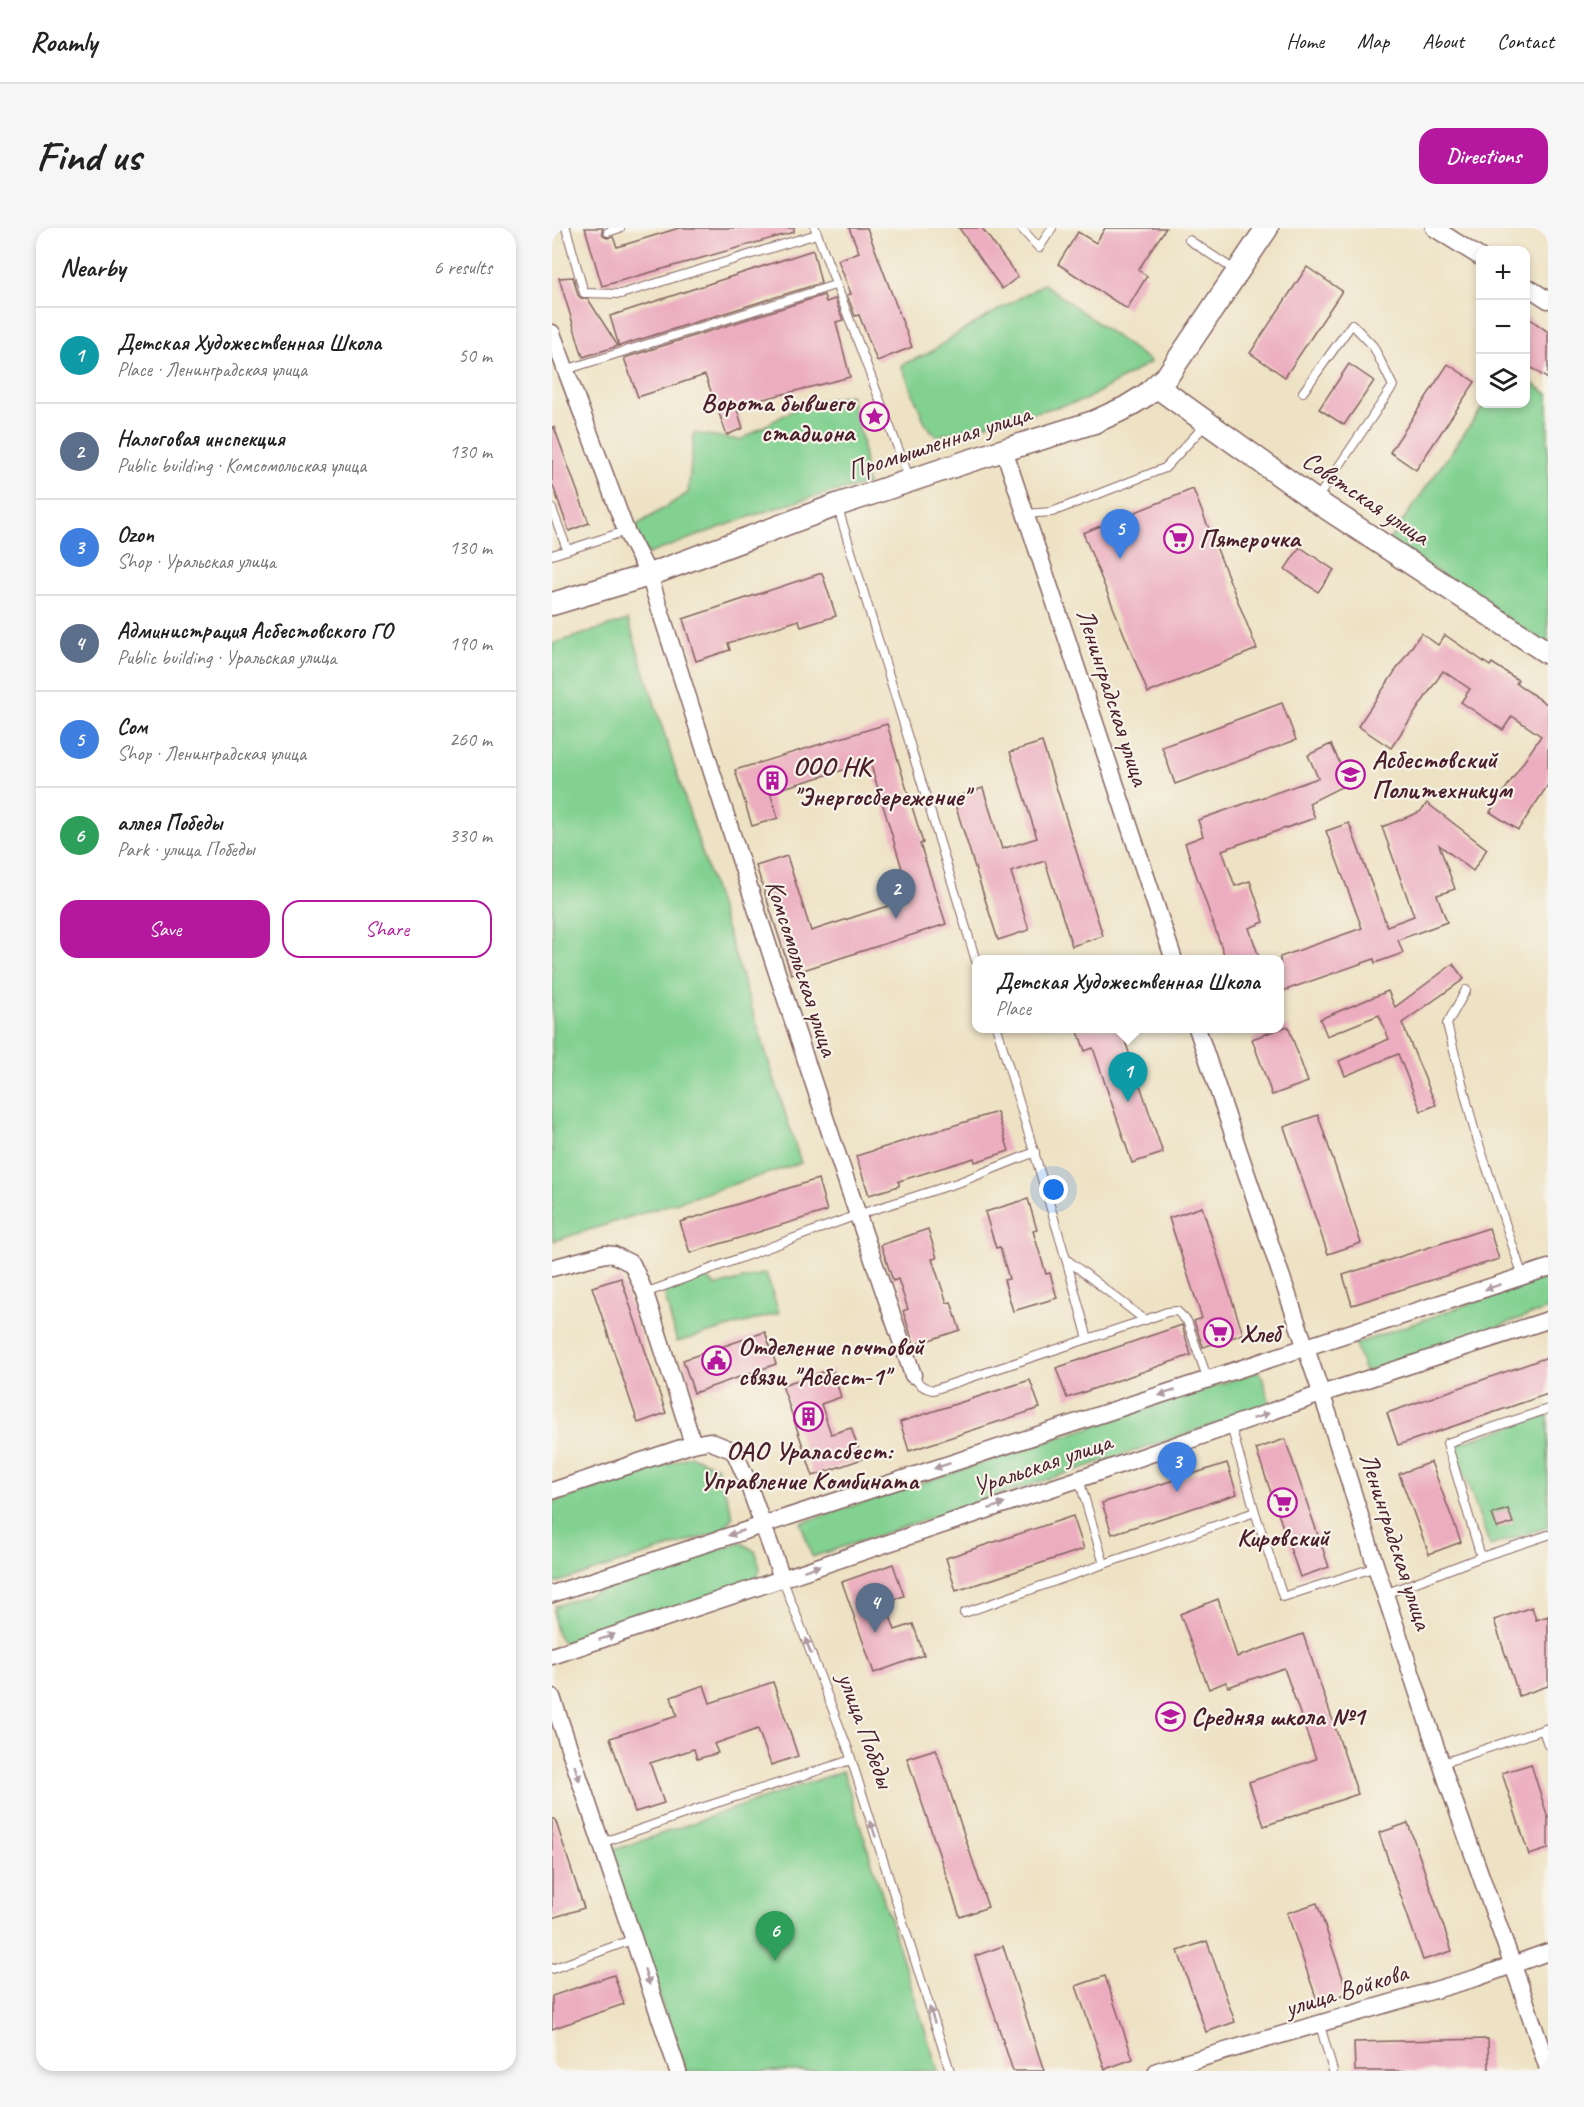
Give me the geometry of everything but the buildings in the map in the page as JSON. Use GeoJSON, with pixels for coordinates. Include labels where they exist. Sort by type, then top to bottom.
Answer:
{"type":"FeatureCollection","features":[{"type":"Feature","properties":{"kind":"main road","name":"Промышленная улица"},"geometry":{"type":"LineString","coordinates":[[552,604],[650,575],[837,505],[1094,422],[1125,408],[1168,375],[1267,228]]}},
{"type":"Feature","properties":{"kind":"main road","name":"Советская улица"},"geometry":{"type":"LineString","coordinates":[[1156,386],[1316,501],[1548,653]]}},
{"type":"Feature","properties":{"kind":"street"},"geometry":{"type":"LineString","coordinates":[[1434,228],[1476,254]]}},
{"type":"Feature","properties":{"kind":"street"},"geometry":{"type":"LineString","coordinates":[[1530,289],[1548,300]]}},
{"type":"Feature","properties":{"kind":"street","name":"Комсомольская улица"},"geometry":{"type":"LineString","coordinates":[[552,333],[626,531],[650,575],[780,987],[913,1375]]}},
{"type":"Feature","properties":{"kind":"street","name":"Ленинградская улица"},"geometry":{"type":"LineString","coordinates":[[1004,450],[1172,955]]}},
{"type":"Feature","properties":{"kind":"street","name":"Ленинградская улица"},"geometry":{"type":"LineString","coordinates":[[1198,1033],[1307,1348],[1385,1594],[1548,2069]]}},
{"type":"Feature","properties":{"kind":"street"},"geometry":{"type":"LineString","coordinates":[[552,1268],[605,1254],[614,1255],[632,1264],[645,1293],[693,1444],[552,1491]]}},
{"type":"Feature","properties":{"kind":"street","name":"Уральская улица"},"geometry":{"type":"LineString","coordinates":[[552,1594],[1548,1269]]}},
{"type":"Feature","properties":{"kind":"street","name":"Уральская улица"},"geometry":{"type":"LineString","coordinates":[[552,1656],[1078,1479],[1322,1394],[1548,1320]]}},
{"type":"Feature","properties":{"kind":"street","name":"улица Победы"},"geometry":{"type":"LineString","coordinates":[[693,1444],[709,1441],[734,1451],[783,1578]]}},
{"type":"Feature","properties":{"kind":"street"},"geometry":{"type":"LineString","coordinates":[[552,1697],[678,2071]]}},
{"type":"Feature","properties":{"kind":"street","name":"улица Войкова"},"geometry":{"type":"LineString","coordinates":[[1157,2071],[1476,1978],[1548,1952]]}},
{"type":"Feature","properties":{"kind":"lane"},"geometry":{"type":"LineString","coordinates":[[566,228],[584,293],[621,294],[816,231],[910,480]]}},
{"type":"Feature","properties":{"kind":"lane"},"geometry":{"type":"LineString","coordinates":[[608,232],[620,228]]}},
{"type":"Feature","properties":{"kind":"lane"},"geometry":{"type":"LineString","coordinates":[[1021,228],[1039,248],[1052,228]]}},
{"type":"Feature","properties":{"kind":"lane"},"geometry":{"type":"LineString","coordinates":[[1189,240],[1238,272]]}},
{"type":"Feature","properties":{"kind":"lane"},"geometry":{"type":"LineString","coordinates":[[565,370],[835,285]]}},
{"type":"Feature","properties":{"kind":"lane"},"geometry":{"type":"LineString","coordinates":[[1303,392],[1352,324],[1373,346],[1393,386],[1316,501]]}},
{"type":"Feature","properties":{"kind":"lane"},"geometry":{"type":"LineString","coordinates":[[1025,514],[1052,512],[1165,468],[1208,422]]}},
{"type":"Feature","properties":{"kind":"lane"},"geometry":{"type":"LineString","coordinates":[[837,505],[974,955]]}},
{"type":"Feature","properties":{"kind":"lane"},"geometry":{"type":"LineString","coordinates":[[552,508],[567,549]]}},
{"type":"Feature","properties":{"kind":"lane"},"geometry":{"type":"LineString","coordinates":[[552,555],[626,531]]}},
{"type":"Feature","properties":{"kind":"lane"},"geometry":{"type":"LineString","coordinates":[[1466,990],[1447,1024],[1474,1129],[1524,1277]]}},
{"type":"Feature","properties":{"kind":"lane"},"geometry":{"type":"LineString","coordinates":[[998,1033],[1089,1339]]}},
{"type":"Feature","properties":{"kind":"lane"},"geometry":{"type":"LineString","coordinates":[[645,1293],[857,1215],[960,1182],[1035,1152]]}},
{"type":"Feature","properties":{"kind":"lane"},"geometry":{"type":"LineString","coordinates":[[1066,1258],[1145,1320]]}},
{"type":"Feature","properties":{"kind":"lane"},"geometry":{"type":"LineString","coordinates":[[913,1375],[925,1389],[933,1390],[1167,1312],[1177,1311],[1187,1321],[1208,1380]]}},
{"type":"Feature","properties":{"kind":"lane"},"geometry":{"type":"LineString","coordinates":[[1481,1557],[1447,1443],[1548,1408]]}},
{"type":"Feature","properties":{"kind":"lane"},"geometry":{"type":"LineString","coordinates":[[1231,1426],[1255,1512],[1283,1597],[1376,1567]]}},
{"type":"Feature","properties":{"kind":"lane"},"geometry":{"type":"LineString","coordinates":[[1078,1479],[1104,1564]]}},
{"type":"Feature","properties":{"kind":"lane"},"geometry":{"type":"LineString","coordinates":[[964,1613],[1255,1512]]}},
{"type":"Feature","properties":{"kind":"lane"},"geometry":{"type":"LineString","coordinates":[[1385,1594],[1481,1557],[1548,1535]]}},
{"type":"Feature","properties":{"kind":"lane","name":"улица Победы"},"geometry":{"type":"LineString","coordinates":[[783,1578],[851,1760],[950,2071]]}},
{"type":"Feature","properties":{"kind":"lane"},"geometry":{"type":"LineString","coordinates":[[1443,1763],[1546,1729],[1548,1745]]}},
{"type":"Feature","properties":{"kind":"lane"},"geometry":{"type":"LineString","coordinates":[[600,1844],[707,1806],[851,1760]]}},
{"type":"Feature","properties":{"kind":"lane"},"geometry":{"type":"LineString","coordinates":[[552,1969],[634,1939]]}},
{"type":"Feature","properties":{"kind":"lane"},"geometry":{"type":"LineString","coordinates":[[1320,2025],[1333,2071]]}},
{"type":"Feature","properties":{"kind":"green space"},"geometry":{"type":"Polygon","coordinates":[[[1044,284],[1151,362],[1085,400],[937,436],[926,425],[901,365],[929,353],[960,332],[1044,284]]]}},
{"type":"Feature","properties":{"kind":"green space"},"geometry":{"type":"Polygon","coordinates":[[[1530,382],[1548,394],[1548,645],[1389,540],[1482,408],[1530,408],[1530,382]]]}},
{"type":"Feature","properties":{"kind":"green space"},"geometry":{"type":"Polygon","coordinates":[[[850,395],[862,440],[867,485],[784,506],[648,554],[632,528],[688,493],[694,433],[740,440],[804,404],[850,395]]]}},
{"type":"Feature","properties":{"kind":"green space"},"geometry":{"type":"Polygon","coordinates":[[[628,620],[801,1163],[554,1241],[552,1234],[552,644],[628,620]]]}},
{"type":"Feature","properties":{"kind":"green space"},"geometry":{"type":"Polygon","coordinates":[[[766,1273],[779,1313],[677,1342],[664,1292],[705,1278],[717,1286],[766,1273]]]}},
{"type":"Feature","properties":{"kind":"green space"},"geometry":{"type":"Polygon","coordinates":[[[1548,1276],[1548,1309],[1365,1372],[1355,1344],[1548,1276]]]}},
{"type":"Feature","properties":{"kind":"green space"},"geometry":{"type":"Polygon","coordinates":[[[1260,1371],[1271,1406],[812,1557],[801,1523],[1260,1371]]]}},
{"type":"Feature","properties":{"kind":"green space"},"geometry":{"type":"Polygon","coordinates":[[[1548,1415],[1548,1527],[1490,1546],[1454,1445],[1548,1415]]]}},
{"type":"Feature","properties":{"kind":"green space"},"geometry":{"type":"Polygon","coordinates":[[[691,1456],[717,1467],[733,1516],[722,1531],[552,1584],[552,1503],[691,1456]]]}},
{"type":"Feature","properties":{"kind":"green space"},"geometry":{"type":"Polygon","coordinates":[[[740,1542],[756,1552],[760,1569],[755,1582],[564,1643],[556,1631],[555,1606],[740,1542]]]}},
{"type":"Feature","properties":{"kind":"green space"},"geometry":{"type":"Polygon","coordinates":[[[843,1771],[938,2071],[686,2071],[608,1852],[843,1771]]]}},
{"type":"Feature","properties":{"kind":"place","name":"Ворота бывшего стадиона"},"geometry":{"type":"Point","coordinates":[875,417]}},
{"type":"Feature","properties":{"kind":"place","name":"Пятерочка"},"geometry":{"type":"Point","coordinates":[1178,538]}},
{"type":"Feature","properties":{"kind":"place","name":"Сом"},"geometry":{"type":"Point","coordinates":[1120,559]}},
{"type":"Feature","properties":{"kind":"place","name":"Асбестовский Политехникум"},"geometry":{"type":"Point","coordinates":[1351,774]}},
{"type":"Feature","properties":{"kind":"place","name":"ООО НК \"Энергосбережение\""},"geometry":{"type":"Point","coordinates":[772,781]}},
{"type":"Feature","properties":{"kind":"place","name":"Налоговая инспекция"},"geometry":{"type":"Point","coordinates":[896,919]}},
{"type":"Feature","properties":{"kind":"place","name":"Детская Художественная Школа"},"geometry":{"type":"Point","coordinates":[1128,1102]}},
{"type":"Feature","properties":{"kind":"place","name":"Хлеб"},"geometry":{"type":"Point","coordinates":[1219,1333]}},
{"type":"Feature","properties":{"kind":"place","name":"Отделение почтовой связи \"Асбест-1\""},"geometry":{"type":"Point","coordinates":[717,1361]}},
{"type":"Feature","properties":{"kind":"place","name":"ОАО Ураласбест: Управление Комбината"},"geometry":{"type":"Point","coordinates":[809,1416]}},
{"type":"Feature","properties":{"kind":"place","name":"Ozon"},"geometry":{"type":"Point","coordinates":[1177,1492]}},
{"type":"Feature","properties":{"kind":"place","name":"Кировский"},"geometry":{"type":"Point","coordinates":[1283,1503]}},
{"type":"Feature","properties":{"kind":"place","name":"Администрация Асбестовского ГО"},"geometry":{"type":"Point","coordinates":[875,1633]}},
{"type":"Feature","properties":{"kind":"place","name":"Средняя школа №1"},"geometry":{"type":"Point","coordinates":[1170,1716]}},
{"type":"Feature","properties":{"kind":"place","name":"аллея Победы"},"geometry":{"type":"Point","coordinates":[775,1961]}}]}
